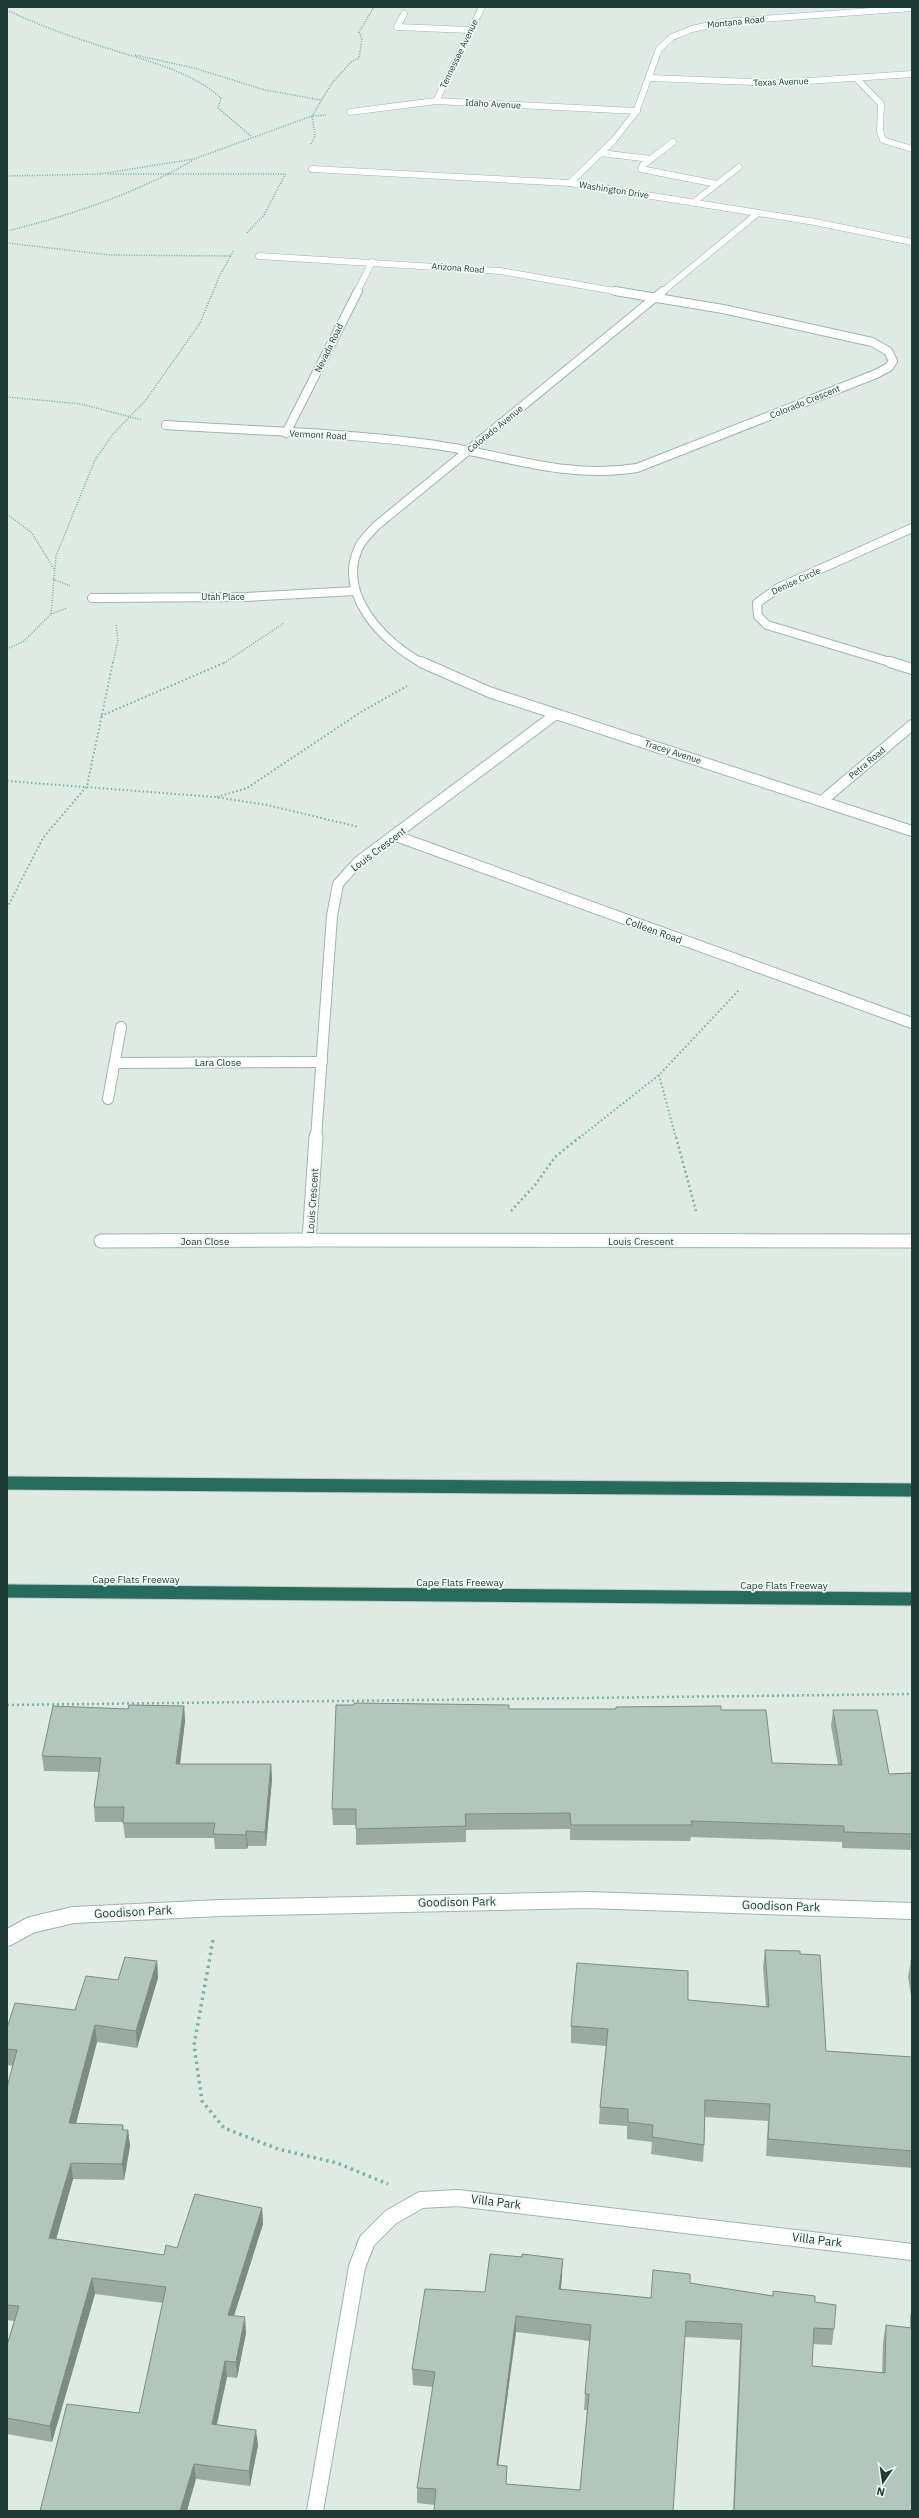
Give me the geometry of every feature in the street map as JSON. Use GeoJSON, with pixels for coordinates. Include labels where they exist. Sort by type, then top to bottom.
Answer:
{"type":"FeatureCollection","features":[{"type":"Feature","properties":{"kind":"highway"},"geometry":{"type":"LineString","coordinates":[[7,1482],[912,1490]]}},
{"type":"Feature","properties":{"kind":"highway","name":"Cape Flats Freeway"},"geometry":{"type":"LineString","coordinates":[[7,1591],[912,1599]]}},
{"type":"Feature","properties":{"kind":"street","name":"Tennessee Avenue"},"geometry":{"type":"LineString","coordinates":[[436,101],[482,7]]}},
{"type":"Feature","properties":{"kind":"street","name":"Montana Road"},"geometry":{"type":"LineString","coordinates":[[570,183],[600,153],[637,111],[651,78],[659,49],[678,34],[709,24],[912,8]]}},
{"type":"Feature","properties":{"kind":"street"},"geometry":{"type":"LineString","coordinates":[[404,14],[397,27],[471,30]]}},
{"type":"Feature","properties":{"kind":"street","name":"Texas Avenue"},"geometry":{"type":"LineString","coordinates":[[651,78],[764,83],[912,74]]}},
{"type":"Feature","properties":{"kind":"street"},"geometry":{"type":"LineString","coordinates":[[856,78],[881,104],[878,135],[891,144],[912,150]]}},
{"type":"Feature","properties":{"kind":"street","name":"Idaho Avenue"},"geometry":{"type":"LineString","coordinates":[[350,112],[436,101],[637,111]]}},
{"type":"Feature","properties":{"kind":"street"},"geometry":{"type":"LineString","coordinates":[[673,142],[651,158],[641,169],[717,184]]}},
{"type":"Feature","properties":{"kind":"street"},"geometry":{"type":"LineString","coordinates":[[600,153],[651,158]]}},
{"type":"Feature","properties":{"kind":"street"},"geometry":{"type":"LineString","coordinates":[[694,202],[739,167]]}},
{"type":"Feature","properties":{"kind":"street","name":"Washington Drive"},"geometry":{"type":"LineString","coordinates":[[312,169],[570,183],[758,213],[912,242]]}},
{"type":"Feature","properties":{"kind":"street","name":"Colorado Avenue"},"geometry":{"type":"LineString","coordinates":[[435,670],[386,636],[368,616],[355,591],[353,564],[360,545],[376,526],[758,213]]}},
{"type":"Feature","properties":{"kind":"street","name":"Arizona Road"},"geometry":{"type":"LineString","coordinates":[[259,256],[500,271],[655,298]]}},
{"type":"Feature","properties":{"kind":"street","name":"Nevada Road"},"geometry":{"type":"LineString","coordinates":[[286,433],[372,262]]}},
{"type":"Feature","properties":{"kind":"street","name":"Colorado Crescent"},"geometry":{"type":"LineString","coordinates":[[470,450],[570,471],[618,473],[637,468],[876,374],[889,367],[893,361],[892,354],[885,348],[872,342],[723,309],[655,298]]}},
{"type":"Feature","properties":{"kind":"street","name":"Vermont Road"},"geometry":{"type":"LineString","coordinates":[[166,425],[390,440],[470,450]]}},
{"type":"Feature","properties":{"kind":"street","name":"Denise Circle"},"geometry":{"type":"LineString","coordinates":[[912,528],[778,588],[757,603],[755,612],[759,619],[767,625],[912,669]]}},
{"type":"Feature","properties":{"kind":"street","name":"Utah Place"},"geometry":{"type":"LineString","coordinates":[[92,598],[291,595],[355,591]]}},
{"type":"Feature","properties":{"kind":"street","name":"Tracey Avenue"},"geometry":{"type":"LineString","coordinates":[[435,670],[489,692],[912,831]]}},
{"type":"Feature","properties":{"kind":"street","name":"Louis Crescent"},"geometry":{"type":"LineString","coordinates":[[556,714],[396,836],[358,862],[338,884],[332,916],[309,1240],[912,1241]]}},
{"type":"Feature","properties":{"kind":"street","name":"Petra Road"},"geometry":{"type":"LineString","coordinates":[[822,801],[912,725]]}},
{"type":"Feature","properties":{"kind":"street","name":"Colleen Road"},"geometry":{"type":"LineString","coordinates":[[396,836],[912,1023]]}},
{"type":"Feature","properties":{"kind":"street"},"geometry":{"type":"LineString","coordinates":[[108,1098],[121,1027]]}},
{"type":"Feature","properties":{"kind":"street","name":"Lara Close"},"geometry":{"type":"LineString","coordinates":[[115,1063],[322,1062]]}},
{"type":"Feature","properties":{"kind":"street","name":"Joan Close"},"geometry":{"type":"LineString","coordinates":[[101,1241],[309,1240]]}},
{"type":"Feature","properties":{"kind":"street","name":"Goodison Park"},"geometry":{"type":"LineString","coordinates":[[7,1938],[31,1925],[73,1915],[220,1908],[587,1900],[912,1911]]}},
{"type":"Feature","properties":{"kind":"street","name":"Villa Park"},"geometry":{"type":"LineString","coordinates":[[315,2511],[357,2267],[367,2241],[390,2217],[421,2200],[458,2198],[912,2252]]}},
{"type":"Feature","properties":{"kind":"path"},"geometry":{"type":"LineString","coordinates":[[310,147],[315,136],[312,116],[321,100],[351,62],[359,58],[362,39],[359,32],[366,17],[374,7]]}},
{"type":"Feature","properties":{"kind":"path"},"geometry":{"type":"LineString","coordinates":[[7,10],[28,21],[126,53],[209,86],[221,98],[218,108],[252,137]]}},
{"type":"Feature","properties":{"kind":"path"},"geometry":{"type":"LineString","coordinates":[[126,53],[194,68],[265,90],[321,100]]}},
{"type":"Feature","properties":{"kind":"path"},"geometry":{"type":"LineString","coordinates":[[7,231],[56,218],[134,192],[194,159],[312,116],[350,112]]}},
{"type":"Feature","properties":{"kind":"path"},"geometry":{"type":"LineString","coordinates":[[100,174],[194,159]]}},
{"type":"Feature","properties":{"kind":"path"},"geometry":{"type":"LineString","coordinates":[[244,236],[264,215],[284,174],[288,169]]}},
{"type":"Feature","properties":{"kind":"path"},"geometry":{"type":"LineString","coordinates":[[7,176],[100,174],[284,174],[300,173],[312,169]]}},
{"type":"Feature","properties":{"kind":"path"},"geometry":{"type":"LineString","coordinates":[[7,243],[110,255],[259,256]]}},
{"type":"Feature","properties":{"kind":"path"},"geometry":{"type":"LineString","coordinates":[[7,649],[24,641],[51,614],[56,556],[74,508],[95,460],[113,434],[146,400],[200,323],[230,256],[237,246]]}},
{"type":"Feature","properties":{"kind":"path"},"geometry":{"type":"LineString","coordinates":[[7,396],[81,404],[128,418],[166,425]]}},
{"type":"Feature","properties":{"kind":"path"},"geometry":{"type":"LineString","coordinates":[[7,514],[32,533],[55,569]]}},
{"type":"Feature","properties":{"kind":"path"},"geometry":{"type":"LineString","coordinates":[[101,716],[228,661],[290,619],[291,595]]}},
{"type":"Feature","properties":{"kind":"path"},"geometry":{"type":"LineString","coordinates":[[7,908],[43,838],[87,786],[118,640],[111,597]]}},
{"type":"Feature","properties":{"kind":"path"},"geometry":{"type":"LineString","coordinates":[[215,797],[247,788],[361,712],[435,670]]}},
{"type":"Feature","properties":{"kind":"path"},"geometry":{"type":"LineString","coordinates":[[7,781],[215,797],[267,805],[396,836]]}},
{"type":"Feature","properties":{"kind":"path"},"geometry":{"type":"LineString","coordinates":[[481,1241],[535,1185],[555,1158],[659,1075],[733,995],[764,970]]}},
{"type":"Feature","properties":{"kind":"path"},"geometry":{"type":"LineString","coordinates":[[659,1075],[704,1241]]}},
{"type":"Feature","properties":{"kind":"path"},"geometry":{"type":"LineString","coordinates":[[7,1705],[912,1694]]}},
{"type":"Feature","properties":{"kind":"path"},"geometry":{"type":"LineString","coordinates":[[220,1908],[207,1966],[194,2045],[202,2101],[224,2128],[278,2149],[344,2165],[373,2176],[421,2200]]}},
{"type":"Feature","properties":{"kind":"building"},"geometry":{"type":"Polygon","coordinates":[[[354,1703],[509,1705],[509,1709],[616,1709],[616,1707],[721,1706],[721,1710],[766,1710],[772,1763],[842,1765],[833,1710],[877,1710],[889,1774],[912,1773],[912,1834],[844,1832],[844,1826],[691,1821],[692,1825],[571,1825],[570,1813],[465,1814],[466,1826],[356,1829],[356,1809],[332,1809],[336,1705],[354,1705],[354,1703]]]}},
{"type":"Feature","properties":{"kind":"building"},"geometry":{"type":"Polygon","coordinates":[[[129,1705],[184,1706],[176,1764],[271,1764],[265,1832],[246,1831],[246,1835],[213,1834],[215,1823],[123,1823],[124,1807],[94,1807],[101,1758],[42,1756],[53,1706],[128,1709],[129,1705]]]}},
{"type":"Feature","properties":{"kind":"building"},"geometry":{"type":"Polygon","coordinates":[[[765,1950],[800,1951],[800,1954],[820,1955],[826,2051],[912,2057],[912,2151],[768,2139],[770,2104],[705,2100],[704,2145],[652,2137],[653,2125],[628,2122],[628,2109],[600,2107],[608,2029],[571,2026],[577,1963],[688,1971],[688,2000],[769,2007],[765,1950]]]}},
{"type":"Feature","properties":{"kind":"building"},"geometry":{"type":"Polygon","coordinates":[[[125,1957],[157,1961],[136,2031],[95,2025],[69,2123],[123,2125],[122,2130],[128,2130],[122,2164],[71,2163],[49,2238],[164,2255],[166,2245],[177,2248],[195,2194],[262,2208],[228,2315],[245,2317],[236,2362],[225,2361],[212,2424],[256,2430],[249,2471],[194,2464],[180,2511],[40,2511],[67,2404],[139,2413],[166,2287],[92,2278],[50,2426],[7,2418],[7,2345],[19,2306],[7,2305],[7,2087],[17,2050],[7,2049],[7,2028],[15,2003],[75,2010],[86,1976],[118,1980],[125,1957]]]}},
{"type":"Feature","properties":{"kind":"building"},"geometry":{"type":"Polygon","coordinates":[[[490,2254],[522,2257],[522,2254],[563,2259],[559,2289],[651,2298],[653,2270],[690,2274],[690,2283],[773,2296],[773,2291],[815,2296],[815,2302],[836,2305],[834,2329],[814,2328],[812,2366],[885,2373],[886,2325],[912,2328],[912,2511],[734,2511],[742,2324],[686,2321],[673,2511],[434,2511],[436,2489],[417,2488],[435,2372],[412,2369],[425,2289],[485,2292],[490,2254]],[[516,2316],[497,2465],[507,2466],[506,2484],[580,2490],[589,2394],[585,2394],[591,2325],[516,2316]]]}}]}
